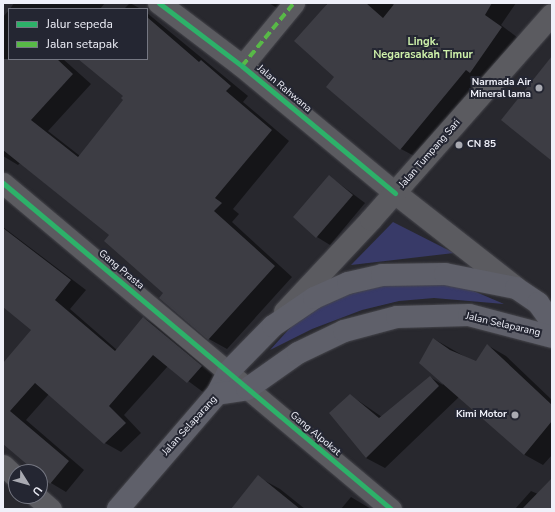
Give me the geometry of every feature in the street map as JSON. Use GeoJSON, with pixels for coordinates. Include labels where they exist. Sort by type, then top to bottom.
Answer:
{"type":"FeatureCollection","features":[{"type":"Feature","properties":{"kind":"main road","name":"Jalan Rahwana"},"geometry":{"type":"LineString","coordinates":[[159,3],[242,66],[395,193],[516,288]]}},
{"type":"Feature","properties":{"kind":"main road","name":"Jalan Tumpang Sari"},"geometry":{"type":"LineString","coordinates":[[217,394],[228,372],[395,193],[552,15]]}},
{"type":"Feature","properties":{"kind":"main road","name":"Jalan Tumpang Sari"},"geometry":{"type":"LineString","coordinates":[[272,326],[314,298],[348,283],[382,274],[445,274],[516,288],[538,303],[552,322]]}},
{"type":"Feature","properties":{"kind":"main road","name":"Jalan Selaparang"},"geometry":{"type":"LineString","coordinates":[[118,509],[217,394],[247,389],[298,353],[322,340],[370,323],[397,317],[469,315],[552,337]]}},
{"type":"Feature","properties":{"kind":"street"},"geometry":{"type":"LineString","coordinates":[[242,66],[294,3]]}},
{"type":"Feature","properties":{"kind":"street","name":"Gang Prasta"},"geometry":{"type":"LineString","coordinates":[[3,183],[228,372]]}},
{"type":"Feature","properties":{"kind":"street","name":"Gang Alpokat"},"geometry":{"type":"LineString","coordinates":[[228,372],[390,509]]}},
{"type":"Feature","properties":{"kind":"shaded area"},"geometry":{"type":"Polygon","coordinates":[[[393,222],[454,253],[351,265],[393,222]]]}},
{"type":"Feature","properties":{"kind":"shaded area"},"geometry":{"type":"Polygon","coordinates":[[[394,282],[462,286],[504,304],[434,298],[399,301],[362,310],[312,329],[270,350],[300,317],[326,303],[358,291],[394,282]]]}},
{"type":"Feature","properties":{"kind":"building"},"geometry":{"type":"Polygon","coordinates":[[[328,3],[366,3],[383,18],[395,3],[492,3],[485,15],[502,27],[470,73],[466,70],[400,150],[326,87],[334,77],[294,41],[328,3]]]}},
{"type":"Feature","properties":{"kind":"building"},"geometry":{"type":"Polygon","coordinates":[[[148,18],[199,62],[201,60],[231,86],[226,91],[272,130],[215,198],[222,203],[214,211],[275,266],[208,340],[159,298],[163,293],[104,241],[109,235],[3,150],[3,59],[58,60],[73,74],[31,120],[78,157],[123,100],[121,98],[123,96],[79,60],[148,60],[148,18]]]}},
{"type":"Feature","properties":{"kind":"building","name":"Narmada Air Mineral lama"},"geometry":{"type":"Polygon","coordinates":[[[552,56],[552,161],[501,120],[552,56]]]}},
{"type":"Feature","properties":{"kind":"building"},"geometry":{"type":"Polygon","coordinates":[[[329,175],[353,195],[316,238],[293,217],[329,175]]]}},
{"type":"Feature","properties":{"kind":"building"},"geometry":{"type":"Polygon","coordinates":[[[3,228],[71,280],[55,300],[115,351],[143,317],[202,366],[187,383],[153,355],[109,406],[126,423],[104,444],[35,383],[10,411],[69,461],[50,484],[48,482],[48,464],[27,464],[3,444],[3,363],[31,330],[3,307],[3,228]]]}},
{"type":"Feature","properties":{"kind":"building"},"geometry":{"type":"Polygon","coordinates":[[[433,338],[450,350],[476,361],[487,344],[552,405],[552,421],[524,455],[419,363],[433,338]]]}},
{"type":"Feature","properties":{"kind":"building"},"geometry":{"type":"Polygon","coordinates":[[[430,376],[439,386],[366,458],[329,413],[350,394],[379,418],[430,376]]]}},
{"type":"Feature","properties":{"kind":"building"},"geometry":{"type":"Polygon","coordinates":[[[258,475],[300,509],[231,509],[258,475]]]}},
{"type":"Feature","properties":{"kind":"building"},"geometry":{"type":"Polygon","coordinates":[[[552,478],[552,509],[522,509],[552,478]]]}},
{"type":"Feature","properties":{"kind":"marked path"},"geometry":{"type":"LineString","coordinates":[[242,66],[294,3]]}},
{"type":"Feature","properties":{"kind":"cycle path"},"geometry":{"type":"LineString","coordinates":[[159,3],[242,66],[395,193]]}},
{"type":"Feature","properties":{"kind":"cycle path"},"geometry":{"type":"LineString","coordinates":[[3,183],[391,509]]}},
{"type":"Feature","properties":{"kind":"place","name":"Narmada Air Mineral lama"},"geometry":{"type":"Point","coordinates":[539,88]}},
{"type":"Feature","properties":{"kind":"place","name":"CN 85"},"geometry":{"type":"Point","coordinates":[459,145]}},
{"type":"Feature","properties":{"kind":"place","name":"Kimi Motor"},"geometry":{"type":"Point","coordinates":[515,415]}},
{"type":"Feature","properties":{"kind":"district","name":"Lingk. Negarasakah Timur"},"geometry":{"type":"Point","coordinates":[423,49]}}]}
